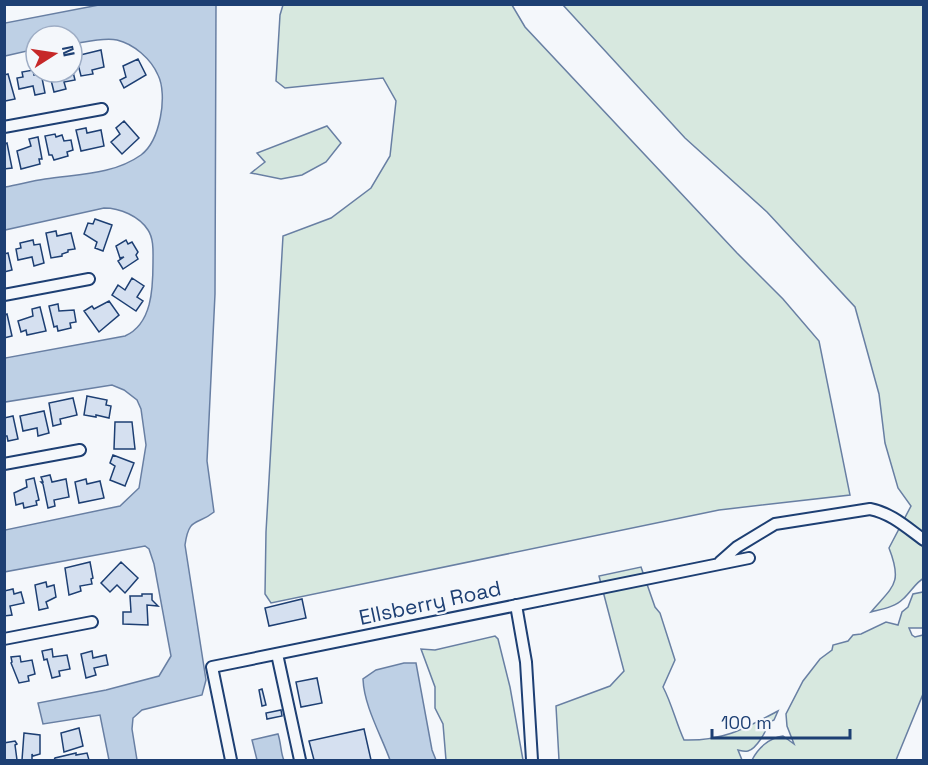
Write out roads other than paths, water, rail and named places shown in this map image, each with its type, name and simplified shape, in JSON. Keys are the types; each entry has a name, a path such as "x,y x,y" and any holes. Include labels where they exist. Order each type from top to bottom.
{"street":[{"path":"4,127 102,109"},
{"path":"4,295 89,279"},
{"path":"4,464 80,450"},
{"path":"717,564 737,547 776,524 870,509 883,512 924,540"},
{"name":"Ellsberry Road","path":"231,760 212,668 749,558"},
{"path":"516,605 526,662 532,760"},
{"path":"4,639 92,622"},
{"path":"277,654 300,760"}],"water":[{"path":"104,4 216,5 215,294 207,461 214,512 191,526 185,545 206,680 202,695 142,710 133,718 132,729 137,760 109,760 100,715 43,724 38,703 106,690 159,676 171,656 154,564 149,549 145,546 4,572 5,530 120,506 139,488 146,445 141,409 137,400 124,390 112,385 5,402 5,358 125,336 134,330 141,323 149,305 153,272 151,237 144,225 129,214 116,209 104,208 5,230 5,187 107,170 130,162 141,155 148,148 157,129 162,105 161,84 151,63 130,45 106,39 84,42 84,24 24,24 24,52 5,56 5,23"},
{"path":"404,663 416,663 432,750 436,760 390,760 370,710 363,679 376,670"},
{"path":"278,734 284,760 257,760 252,740"}]}
